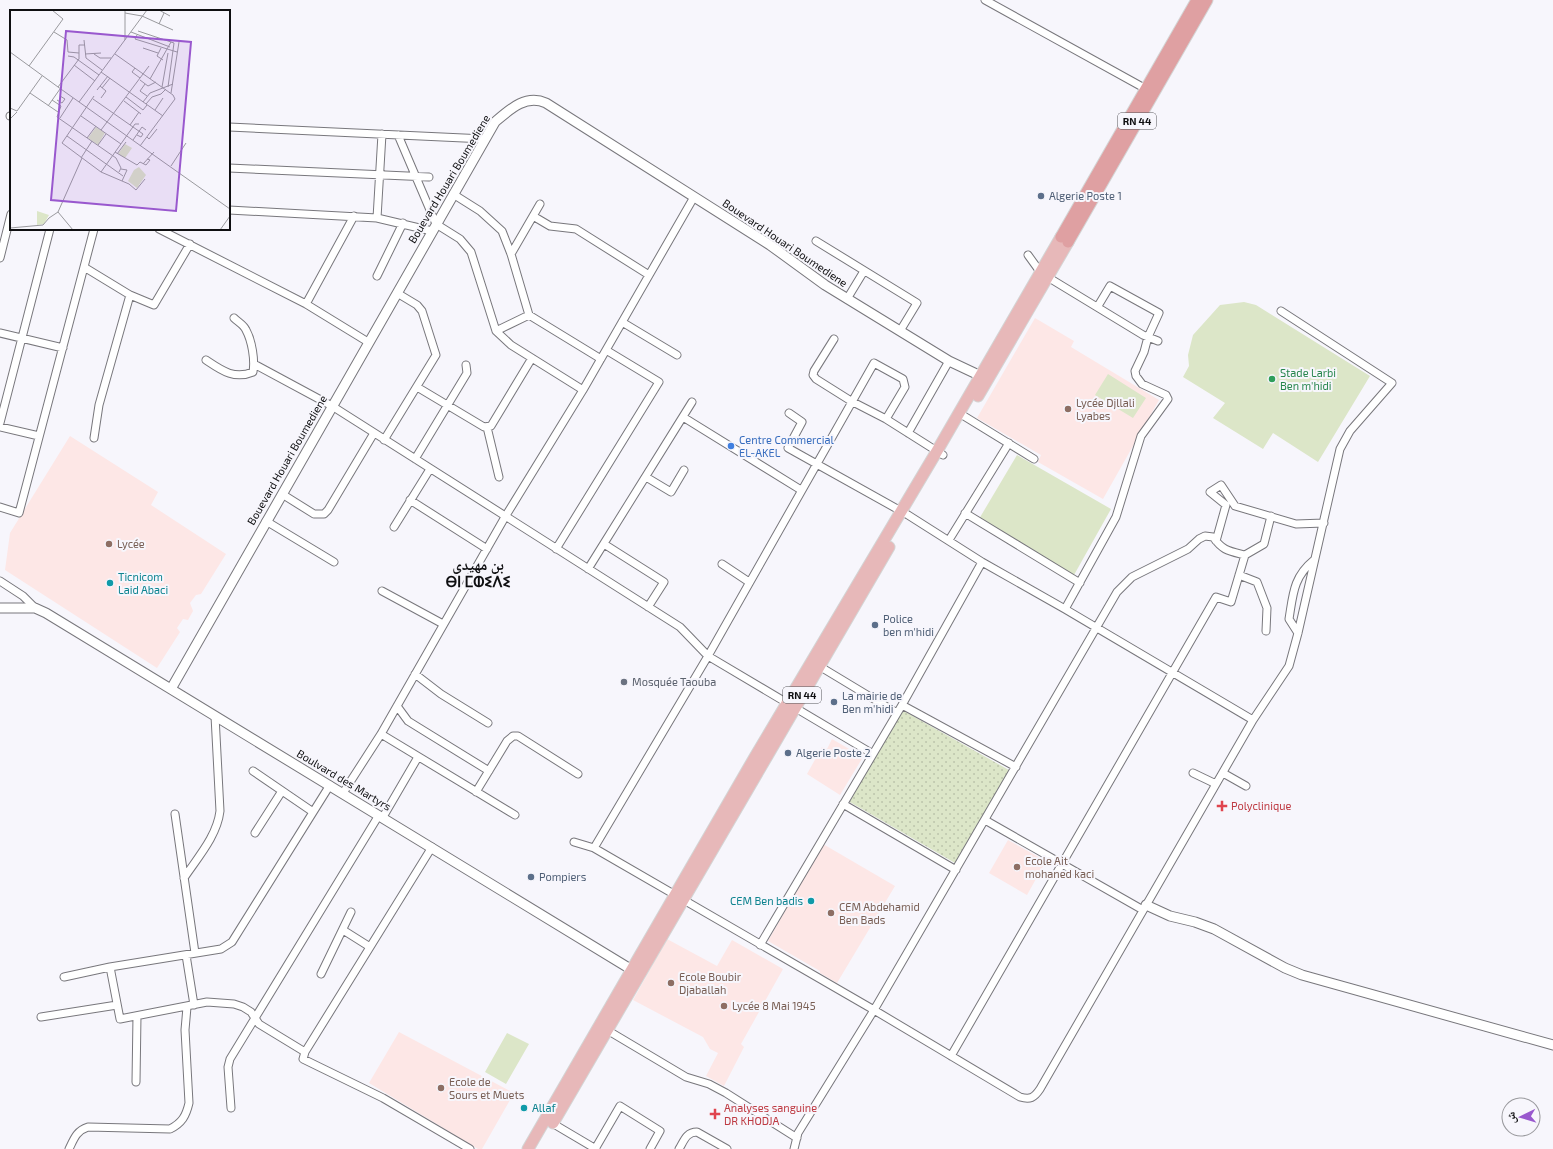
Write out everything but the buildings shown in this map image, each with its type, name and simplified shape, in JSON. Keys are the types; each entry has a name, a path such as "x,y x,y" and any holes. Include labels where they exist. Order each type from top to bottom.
{"highway":[{"name":"RN 44","path":"1064,240 1146,89 1197,0"},
{"name":"RN 44","path":"1064,240 1207,0"}],"main road":[{"name":"RN 44","path":"528,1149 636,972 790,706 1064,240"},
{"name":"RN 44","path":"790,706 819,666 904,513"},
{"name":"RN 44","path":"537,1149 607,1030 636,972"}],"street":[{"path":"985,0 1146,89"},
{"name":"Bouevard Houari Boumediene","path":"171,689 495,122 510,108 529,100 537,99 546,103 770,245 847,299 949,361 984,377"},
{"path":"230,126 485,139"},
{"path":"377,218 382,134"},
{"path":"398,135 434,228"},
{"path":"230,168 429,177"},
{"path":"453,194 480,211 502,231 511,254 529,315 601,359"},
{"path":"343,793 381,734 505,517 583,390 694,197"},
{"path":"511,254 540,204"},
{"path":"230,210 377,218 434,228 460,239 468,248 496,331 511,346 583,390"},
{"path":"306,304 354,216"},
{"path":"533,216 550,226 576,229 649,275"},
{"path":"0,258 10,218"},
{"path":"377,276 403,223"},
{"path":"0,423 1,413 50,230"},
{"path":"0,507 19,513 94,230"},
{"path":"161,230 306,304 368,342"},
{"path":"816,241 917,303 900,331"},
{"path":"84,267 130,295 154,305 190,244"},
{"path":"1028,255 1044,275 1158,341"},
{"path":"847,299 864,271"},
{"path":"1065,608 1116,517 1141,436 1168,399 1166,395 1142,384 1136,376 1135,371 1144,352 1148,336 1159,313 1110,286 1098,306"},
{"path":"384,440 435,360 436,350 422,311 417,305 397,293"},
{"path":"94,438 99,405 130,295"},
{"path":"574,842 594,848 874,1010 1020,1097 1027,1099 1035,1096 1253,720 1289,666 1324,523 1340,449 1350,431 1392,382 1280,311"},
{"path":"496,331 529,315"},
{"path":"206,360 226,373 237,375 253,372 254,364 246,328 234,318"},
{"path":"622,322 677,355"},
{"path":"0,333 63,348"},
{"path":"834,340 813,375 851,401 886,419 940,453"},
{"path":"556,549 660,382 606,350"},
{"path":"487,428 491,426 532,358"},
{"path":"908,433 949,361"},
{"path":"594,848 708,656 851,401 874,363 903,379 905,382 905,387 886,419"},
{"path":"254,364 332,406 680,627 708,656 873,754"},
{"path":"415,459 467,373 466,365"},
{"path":"417,387 487,428"},
{"path":"588,569 692,402"},
{"path":"789,413 802,422 788,448 904,513 982,562 1065,608 1253,720"},
{"path":"962,415 1034,459"},
{"path":"683,417 801,490"},
{"path":"0,427 39,436"},
{"path":"487,428 499,477"},
{"path":"282,494 314,514 324,514 328,510 374,433"},
{"path":"949,540 1008,443"},
{"path":"394,527 430,469"},
{"path":"646,477 671,492 684,470"},
{"path":"1216,542 1226,505 1210,492 1221,485 1235,506 1296,524 1324,523"},
{"path":"410,500 487,549"},
{"path":"965,513 1080,583"},
{"path":"794,1149 797,1138 874,1010 1117,592 1132,577 1188,549 1198,539 1205,536 1213,537 1221,548 1226,551 1245,555 1264,544 1271,516"},
{"path":"266,521 334,562"},
{"path":"604,544 664,582 648,607"},
{"path":"951,1056 1174,673 1216,597 1231,602 1245,555"},
{"path":"1298,633 1289,619 1294,589 1304,568 1314,560"},
{"path":"760,945 897,713 982,562"},
{"path":"722,564 749,582"},
{"path":"1239,575 1257,582 1267,608 1266,631"},
{"path":"0,582 23,596 35,608"},
{"path":"382,591 443,624"},
{"path":"0,608 35,608"},
{"name":"Boulvard des Martyrs","path":"35,608 46,613 330,785 636,972"},
{"path":"819,666 897,713"},
{"path":"415,674 441,694 488,722"},
{"path":"902,704 1016,767"},
{"path":"397,706 408,721 489,771"},
{"path":"184,878 215,831 219,820 220,811 215,716"},
{"path":"381,734 418,758 515,815"},
{"path":"476,792 507,741 513,736 518,736 578,774"},
{"path":"231,1108 228,1067 237,1046 418,758"},
{"path":"253,771 313,812"},
{"path":"1194,773 1216,784"},
{"path":"1223,773 1246,786"},
{"path":"64,977 110,966 222,949 232,942 330,785"},
{"path":"255,833 282,791"},
{"path":"843,804 956,870"},
{"path":"176,814 195,953"},
{"path":"985,820 1062,864 1145,908 1214,929 1285,968 1302,975 1553,1045"},
{"path":"432,847 305,1052 303,1059 383,1098 470,1149"},
{"path":"321,974 351,912"},
{"path":"343,930 370,947"},
{"path":"69,1149 76,1134 81,1129 88,1127 170,1129 178,1125 187,1115 189,1103 185,1030 191,1006 186,955"},
{"path":"110,966 120,1019 218,1002 234,1004 243,1007 256,1018 259,1024 305,1052"},
{"path":"42,1017 117,1005"},
{"path":"136,1082 137,1016"},
{"path":"607,1030 686,1076 709,1084 726,1093 797,1138"},
{"path":"552,1124 595,1149 620,1106 660,1132 650,1149"},
{"path":"679,1149 687,1135 692,1132 697,1132 727,1149"}],"shaded area":[{"name":"Lycée Djllali Lyabes","path":"1035,318 1074,341 1071,347 1159,400 1103,499 1038,462 1041,455 977,418"},
{"name":"Lycée","path":"70,436 158,492 151,505 226,554 201,594 196,595 190,603 193,611 188,620 183,619 177,628 180,632 157,668 5,570 10,533"},
{"path":"832,739 863,757 840,795 807,774 822,747 827,749"},
{"name":"Ecole Ait mohaned kaci","path":"1008,840 1046,861 1027,895 989,873"},
{"name":"CEM Abdehamid Ben Bads","path":"823,844 895,886 837,983 820,973 820,971 768,941"},
{"name":"Lycée 8 Mai 1945","path":"667,939 717,966 732,940 783,969 741,1044 744,1047 724,1086 706,1076 718,1053 710,1049 703,1037 633,1000"},
{"name":"Ecole de Sours et Muets","path":"399,1032 514,1093 482,1149 478,1149 369,1083"}],"green space":[{"path":"1244,302 1256,305 1370,376 1318,462 1273,433 1263,449 1213,418 1225,403 1183,377 1189,366 1188,355 1193,335 1220,305"},
{"path":"1108,374 1146,398 1133,418 1095,395"},
{"path":"1017,455 1111,509 1074,575 979,519"},
{"path":"902,710 1009,770 955,863 848,801"},
{"path":"507,1033 529,1044 506,1084 485,1072"}],"place":[{"name":"Algerie Poste 1","path":"1041,196"},
{"name":"Stade Larbi Ben m'hidi","path":"1272,379"},
{"name":"Lycée Djllali Lyabes","path":"1068,409"},
{"name":"Centre Commercial EL-AKEL","path":"731,446"},
{"name":"Lycée","path":"109,544"},
{"name":"Ticnicom Laid Abaci","path":"110,583"},
{"name":"Police ben m'hidi","path":"875,625"},
{"name":"Mosquée Taouba","path":"624,682"},
{"name":"La mairie de Ben m'hidi","path":"834,702"},
{"name":"Algerie Poste 2","path":"788,753"},
{"name":"Polyclinique","path":"1222,806"},
{"name":"Ecole Ait mohaned kaci","path":"1017,867"},
{"name":"Pompiers","path":"531,877"},
{"name":"CEM Ben badis","path":"811,901"},
{"name":"CEM Abdehamid Ben Bads","path":"831,913"},
{"name":"Ecole Boubir Djaballah","path":"671,983"},
{"name":"Lycée 8 Mai 1945","path":"724,1006"},
{"name":"Ecole de Sours et Muets","path":"441,1088"},
{"name":"Allaf","path":"524,1108"},
{"name":"Analyses sanguine DR KHODJA","path":"715,1114"}],"district":[{"name":"بن مهيدي ⴱⵏ ⵎⵀⵉⴷⵉ","path":"478,574"}]}
